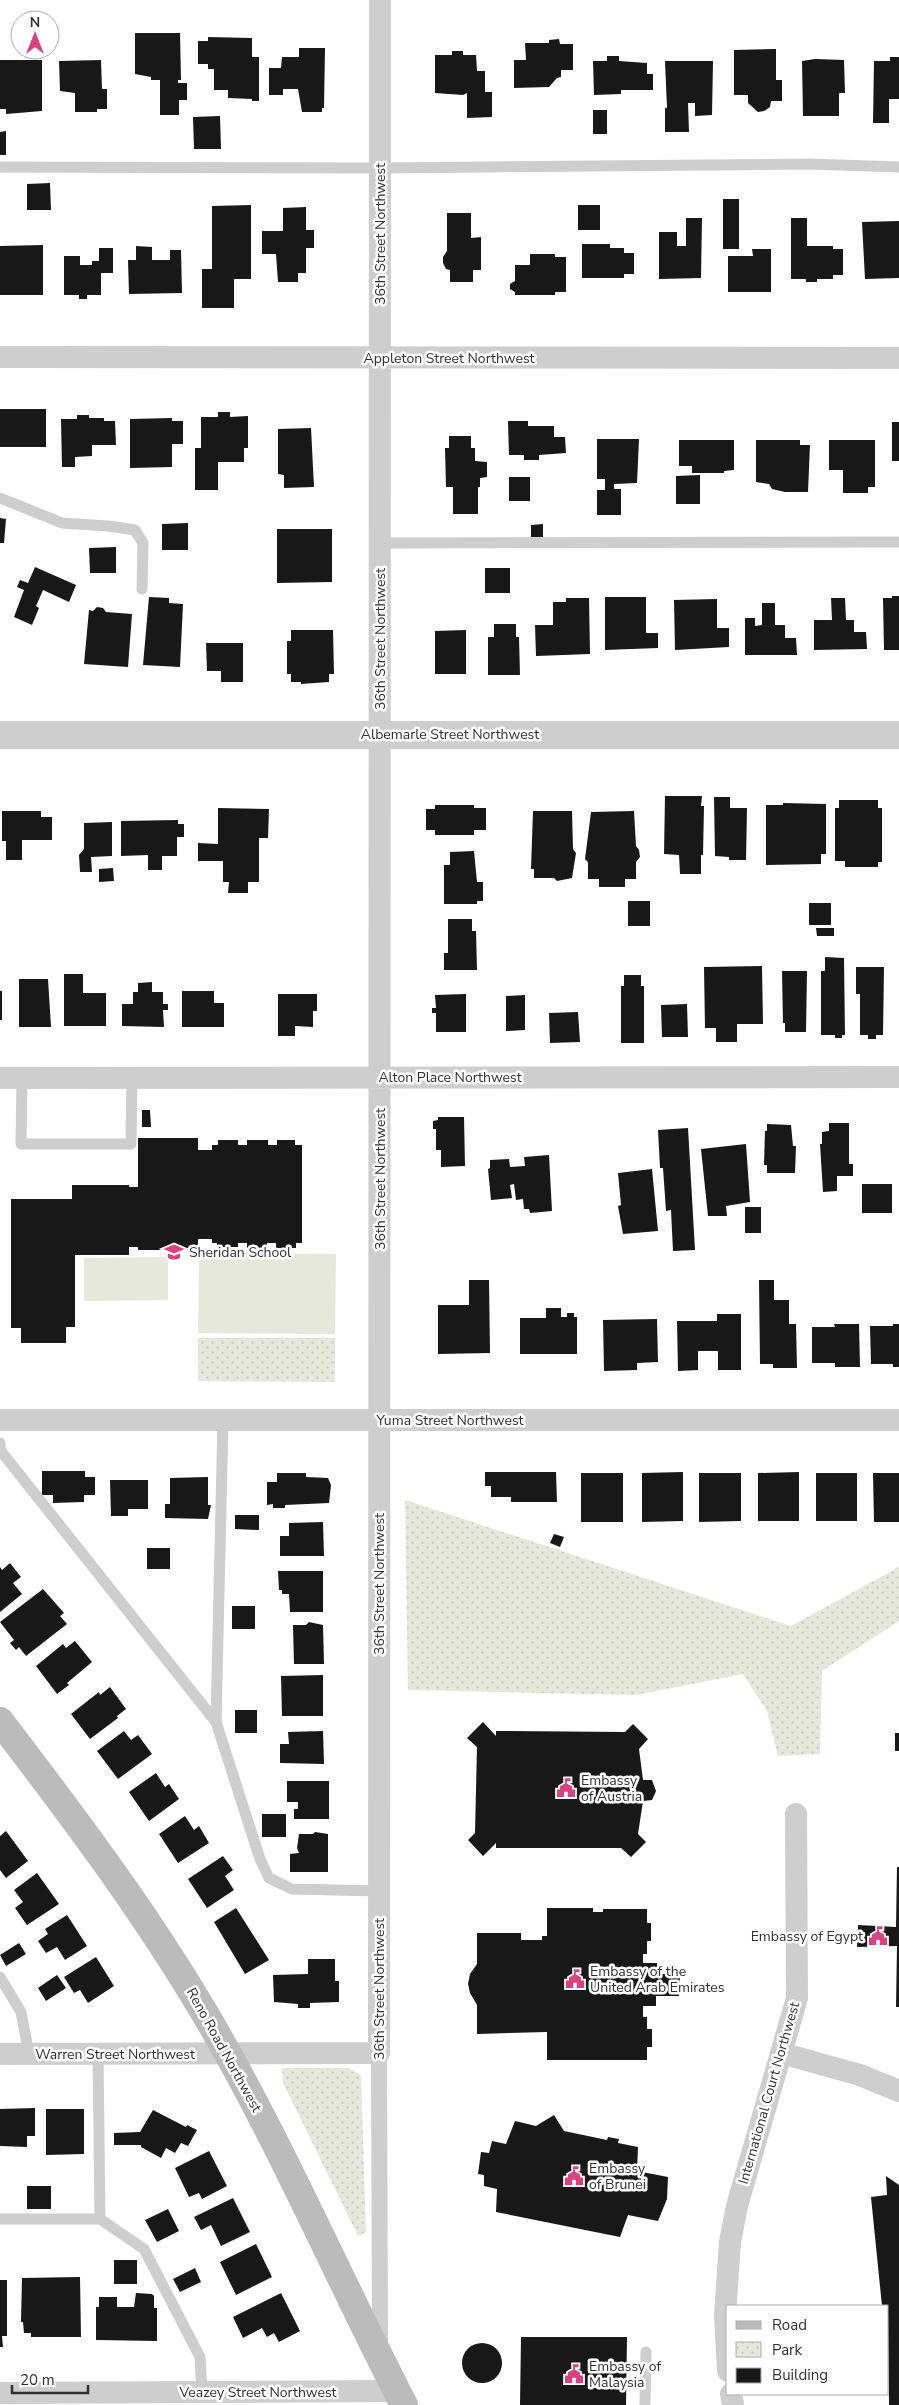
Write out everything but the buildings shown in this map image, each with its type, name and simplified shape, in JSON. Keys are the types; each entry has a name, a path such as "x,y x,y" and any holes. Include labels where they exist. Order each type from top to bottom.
{"main road":[{"name":"Reno Road Northwest","path":"0,1722 97,1850 147,1921 185,1981 228,2054 302,2195 400,2398"}],"street":[{"name":"36th Street Northwest","path":"380,0 380,2357"},
{"name":"Appleton Street Northwest","path":"0,357 899,358"},
{"name":"Albemarle Street Northwest","path":"0,735 899,735"},
{"name":"Alton Place Northwest","path":"11,1078 899,1077"},
{"name":"Yuma Street Northwest","path":"0,1420 899,1420"},
{"name":"International Court Northwest","path":"726,2343 724,2315 730,2242 737,2206 796,1998 796,1814"},
{"name":"Warren Street Northwest","path":"0,2054 379,2053"},
{"path":"781,2053 860,2074 899,2091"},
{"name":"Veazey Street Northwest","path":"0,2393 202,2392 400,2398"}],"lane":[{"path":"0,167 380,168 809,164 899,167"},
{"path":"0,498 62,523 134,530 143,543 142,589"},
{"path":"380,543 899,542"},
{"path":"11,1078 21,1144 131,1144 132,1078"},
{"path":"223,1420 216,1722 260,1859 269,1878 292,1889 379,1891"},
{"path":"0,1443 0,1450 216,1722"},
{"path":"0,1977 21,2012 29,2054"},
{"path":"98,2054 100,2219"},
{"path":"0,2219 100,2219 144,2249 200,2357 202,2392"},
{"path":"645,2405 646,2352"}],"green space":[{"path":"199,1253 336,1254 335,1334 198,1333"},
{"path":"168,1257 168,1300 84,1301 84,1258"},
{"path":"198,1338 335,1338 335,1382 198,1381"},
{"path":"405,1500 791,1626 899,1567 899,1621 822,1671 820,1754 778,1756 767,1711 743,1674 636,1695 408,1690"},
{"path":"282,2068 348,2068 361,2075 366,2232 358,2236 283,2083"}],"place":[{"name":"Sheridan School","path":"174,1252"},
{"name":"Embassy of Austria","path":"566,1788"},
{"name":"Embassy of Egypt","path":"878,1936"},
{"name":"Embassy of the United Arab Emirates","path":"575,1979"},
{"name":"Embassy of Brunei","path":"574,2176"},
{"name":"Embassy of Malaysia","path":"574,2374"}]}
